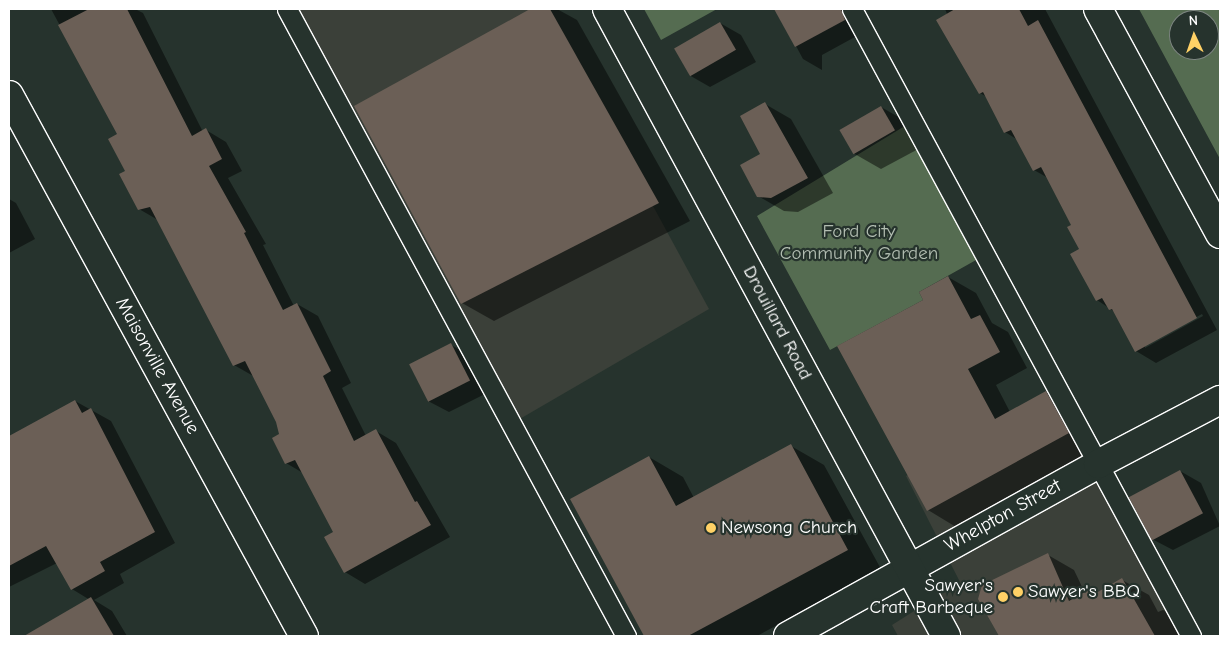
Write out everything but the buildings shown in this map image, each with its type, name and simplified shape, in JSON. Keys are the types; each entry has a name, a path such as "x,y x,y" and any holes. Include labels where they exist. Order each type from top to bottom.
{"street":[{"name":"Drouillard Road","path":"607,9 946,636"},
{"path":"1098,9 1220,234"},
{"name":"Maisonville Avenue","path":"9,95 304,636"},
{"name":"Whelpton Street","path":"788,636 1098,464 1220,400"}],"lane":[{"path":"287,9 626,636"},
{"path":"852,9 1192,636"}],"shaded area":[{"path":"296,9 546,9 709,309 518,420"},
{"path":"1058,391 1198,636 898,636 892,625 960,582 906,476"}],"green space":[{"path":"644,9 717,9 661,40"},
{"path":"1139,9 1220,9 1220,159"},
{"name":"Ford City Community Garden","path":"913,121 985,255 919,292 923,300 830,350 757,216"}],"place":[{"name":"Newsong Church","path":"711,528"},
{"name":"Sawyer's BBQ","path":"1018,592"},
{"name":"Sawyer's Craft Barbeque","path":"1003,597"}]}
